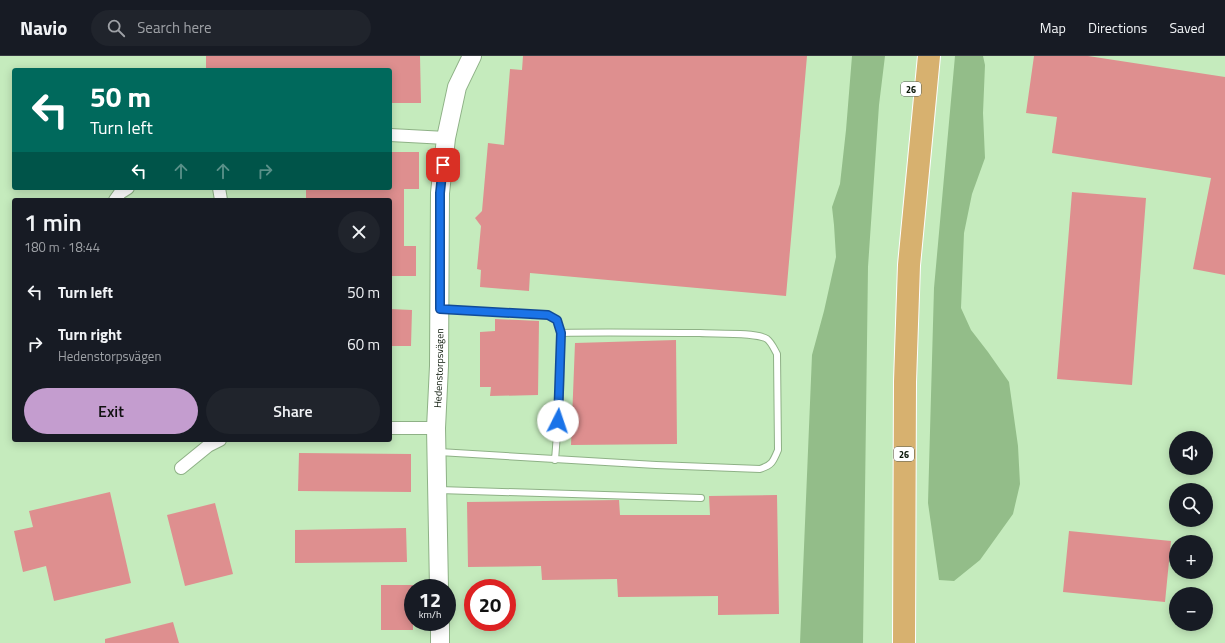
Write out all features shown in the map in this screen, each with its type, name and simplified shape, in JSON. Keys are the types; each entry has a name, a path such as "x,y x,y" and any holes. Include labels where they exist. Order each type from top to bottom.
{"highway":[{"name":"26","path":"891,643 891,381 896,265 915,56"},
{"name":"26","path":"904,643 905,382 909,265 929,56"}],"street":[{"name":"Hedenstorpsvägen","path":"439,579 436,428 440,309 440,193 446,138 457,87 472,56"},
{"path":"392,135 446,138"},
{"path":"116,198 125,190"},
{"path":"392,428 436,428"},
{"path":"181,468 208,446 216,442"},
{"path":"440,631 440,643"}],"lane":[{"path":"440,309 548,315 557,320 561,333 560,395 555,460"},
{"path":"437,452 555,460 760,469 769,466 774,460 778,450 777,354 767,339 756,336 733,334 616,332 561,333"},
{"path":"437,490 701,498"}],"green space":[{"path":"852,56 885,56 879,105 868,267 863,643 800,643 812,355 836,257 832,207 840,184"},
{"path":"955,56 983,56 985,65 983,113 985,158 972,194 964,233 961,308 971,330 1009,382 1018,446 1020,484 1013,514 980,560 954,581 939,580 928,503 934,288"}],"building":[{"path":"206,56 420,56 421,103 392,103 392,68 206,68"},
{"path":"523,56 807,56 786,296 530,273 529,291 480,287 481,270 477,269 481,226 475,218 482,211 488,143 504,145 510,69 522,70"},
{"path":"1034,56 1088,56 1225,77 1225,275 1193,269 1211,178 1052,153 1057,117 1026,113"},
{"path":"392,152 419,152 419,189 404,189 404,246 416,246 416,276 392,276 392,198 306,198 306,190 392,190"},
{"path":"1072,192 1146,198 1132,385 1057,379"},
{"path":"392,309 412,310 411,346 392,346"},
{"path":"495,319 539,321 538,395 490,396 491,387 480,387 480,332 495,331"},
{"path":"676,340 677,444 571,445 575,343"},
{"path":"299,453 411,454 411,492 298,491"},
{"path":"110,492 131,583 54,601 46,566 23,572 14,531 33,527 29,511"},
{"path":"777,495 779,614 718,615 718,596 618,597 617,579 542,580 541,566 468,567 467,502 619,500 620,515 710,515 709,496"},
{"path":"215,503 233,574 185,586 167,515"},
{"path":"406,528 407,562 295,563 295,530"},
{"path":"1069,531 1169,541 1169,561 1165,602 1063,592"},
{"path":"381,585 404,585 404,630 381,630"},
{"path":"173,622 179,643 105,643 105,639"}],"route":[{"path":"443,165 440,193 440,309 548,315 557,320 561,333 558,421"}]}
